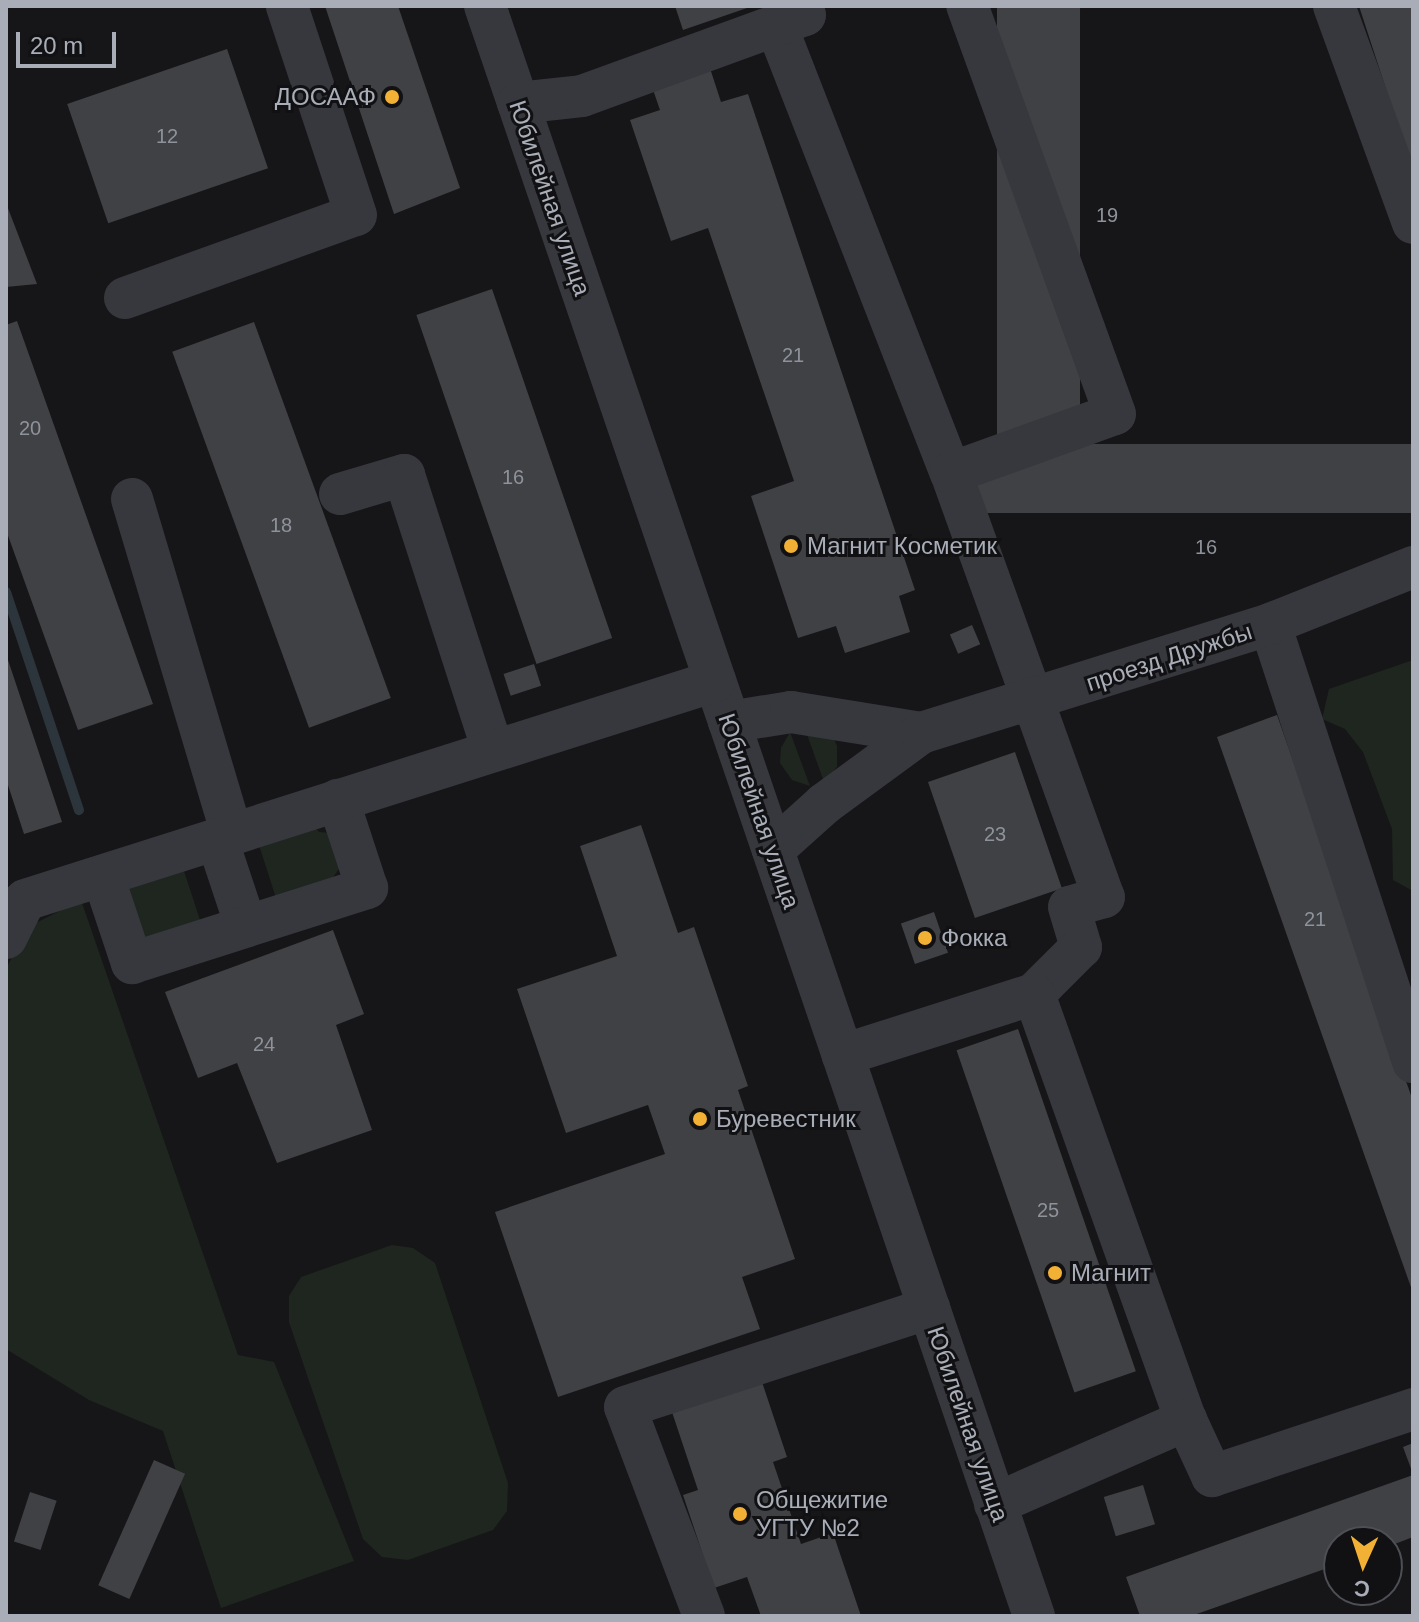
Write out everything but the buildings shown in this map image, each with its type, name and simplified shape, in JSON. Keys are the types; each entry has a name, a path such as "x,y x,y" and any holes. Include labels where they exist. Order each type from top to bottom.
{"street":[{"path":"125,298 356,215 287,6"},
{"name":"Юбилейная улица","path":"485,6 1034,1616"},
{"path":"951,473 1115,414 967,6"},
{"path":"1334,6 1413,223"},
{"path":"518,103 582,96 788,16 1104,897 1069,907 1081,947 1034,994 843,1055"},
{"path":"340,494 404,475 493,751"},
{"path":"132,499 246,926"},
{"name":"проезд Дружбы","path":"773,850 824,804 921,733 1033,702 1270,624 1413,567"},
{"path":"1270,624 1413,1062"},
{"path":"6,938 25,900 715,681"},
{"name":"проезд Дружбы","path":"729,722 791,712 921,733"},
{"path":"103,876 132,963 367,888 338,800"},
{"path":"1034,994 1186,1420 1212,1476 1413,1409"},
{"path":"703,1616 625,1407 929,1308"},
{"path":"995,1504 1186,1420"}],"shaded area":[{"path":"1413,660 1413,891 1393,880 1392,829 1363,752 1345,729 1322,719 1329,689"},
{"path":"804,726 834,739 837,746 837,767 824,782"},
{"path":"790,732 810,786 792,780 780,763 781,748"},
{"path":"312,824 319,832 330,833 341,866 329,883 277,901 258,842"},
{"path":"183,868 202,926 152,944 143,936 127,897 129,886"},
{"path":"81,900 238,1355 274,1362 354,1561 221,1608 163,1431 89,1400 6,1349 6,969 28,927"},
{"path":"392,1245 413,1248 435,1263 508,1483 507,1511 493,1530 408,1560 382,1557 363,1539 289,1322 289,1296 301,1277"}],"waterway":[{"path":"6,592 79,810"}],"place":[{"name":"ДОСААФ","path":"392,97"},
{"name":"Магнит Косметик","path":"791,546"},
{"name":"Фокка","path":"925,938"},
{"name":"Буревестник","path":"700,1119"},
{"name":"Магнит","path":"1055,1273"},
{"name":"Общежитие УГТУ №2","path":"740,1514"}]}
